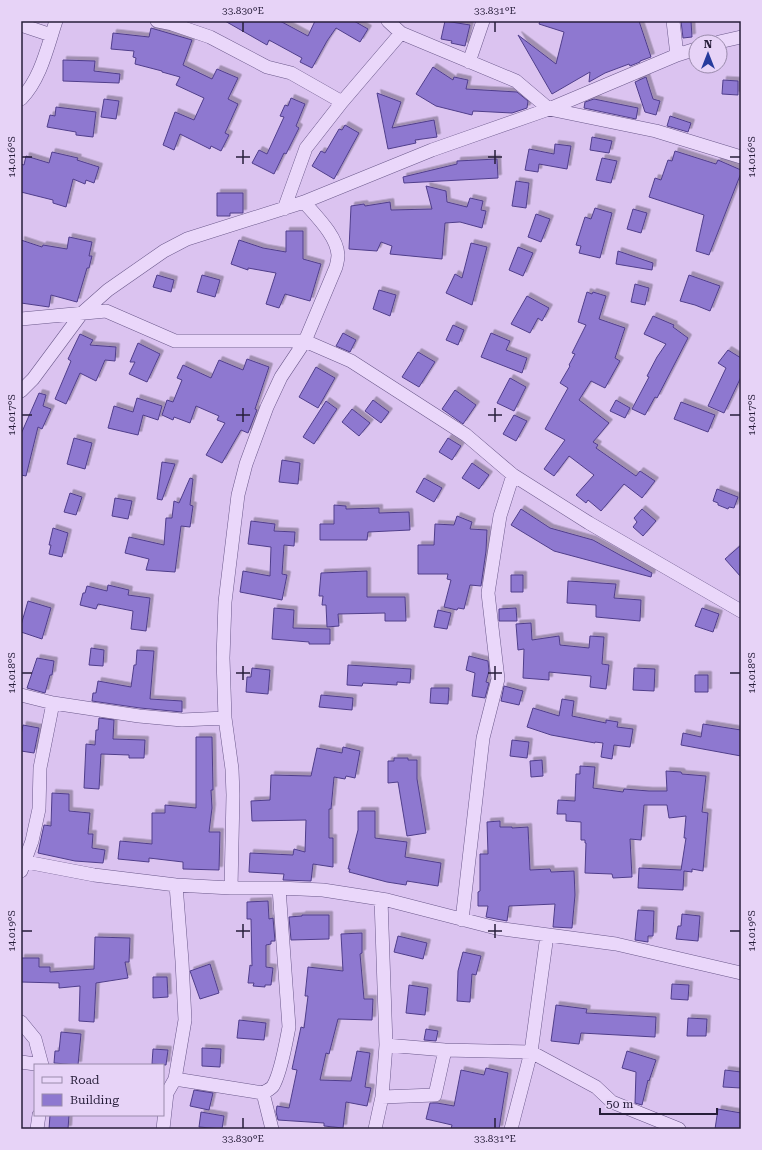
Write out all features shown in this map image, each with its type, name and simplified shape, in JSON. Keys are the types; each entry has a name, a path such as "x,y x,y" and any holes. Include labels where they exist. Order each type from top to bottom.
{"street":[{"path":"21,99 27,93 36,78 56,21"},
{"path":"157,21 172,24 210,37 267,68 291,73 342,102"},
{"path":"388,21 401,33 516,81 549,109 656,131 741,157"},
{"path":"469,62 483,21"},
{"path":"673,21 677,55"},
{"path":"21,25 51,35"},
{"path":"284,209 306,148 342,102 401,33"},
{"path":"728,40 741,36"},
{"path":"21,391 34,379 82,314 108,290 164,251 187,239 304,202 432,150 549,109 688,52"},
{"path":"231,888 233,795 232,769 225,718 223,658 224,602 238,495 246,464 267,407 281,377 305,341 336,267 338,255 336,243 304,202"},
{"path":"21,319 106,311 175,341 305,341 351,361 466,435 513,475 589,523 741,611"},
{"path":"462,920 483,738 498,679 488,593 500,516 513,475"},
{"path":"21,696 53,703 139,716 182,720 225,718"},
{"path":"53,703 40,768 39,809 32,841 22,865 176,885 323,890 381,899 496,928 616,944 741,973"},
{"path":"164,1111 165,1093 175,1079 185,1020 176,885"},
{"path":"175,1079 263,1093 273,1086 280,1068 289,1027 279,888"},
{"path":"375,1129 382,1097 386,1045 381,899"},
{"path":"511,1129 531,1052 547,935"},
{"path":"21,1022 36,1039 42,1064"},
{"path":"386,1045 445,1050 531,1052 596,1088 612,1102 679,1129"},
{"path":"382,1097 435,1095 445,1050"},
{"path":"21,1062 35,1064"},
{"path":"263,1093 272,1129"},
{"path":"37,1129 39,1116"},
{"path":"163,1129 164,1116"}],"building":[{"path":"225,21 280,21 308,36 315,21 354,21 368,29 360,42 336,28 312,68 300,62 302,58 269,40 267,45"},
{"path":"445,21 470,25 465,46 441,39"},
{"path":"540,21 639,21 651,57 630,66 629,64 605,73 589,82 590,72 552,94 518,35 556,64 564,32 539,24"},
{"path":"681,21 691,21 692,34 688,34 688,37 683,38"},
{"path":"151,28 192,40 183,65 212,79 217,69 238,78 228,99 238,104 225,133 229,135 221,151 211,146 210,149 180,134 174,150 163,145 175,112 194,120 204,98 176,85 180,77 135,64 136,58 133,57 134,51 111,49 113,33 149,37"},
{"path":"63,60 95,61 94,71 120,74 119,83 63,81"},
{"path":"433,67 453,80 454,77 468,80 466,89 517,92 528,101 527,108 512,113 473,111 472,115 436,106 416,94"},
{"path":"646,77 653,99 660,101 656,115 645,112 635,82"},
{"path":"723,80 738,81 738,95 722,94"},
{"path":"377,93 401,102 392,128 434,120 437,137 415,140 416,143 388,149"},
{"path":"291,98 305,104 296,126 299,128 286,154 284,153 274,174 252,163 259,150 267,154 284,117 280,116 285,105 288,106"},
{"path":"104,99 119,101 116,119 101,117"},
{"path":"594,99 638,108 636,119 584,108 585,102"},
{"path":"56,107 96,112 93,137 76,135 76,132 47,127 50,115 55,116"},
{"path":"670,116 691,123 688,132 667,126"},
{"path":"345,125 359,133 334,179 312,166 321,151 325,153 339,129 342,130"},
{"path":"592,137 612,141 609,153 590,150"},
{"path":"555,144 571,146 567,169 539,164 538,172 525,170 529,149 554,154"},
{"path":"675,151 716,164 718,160 741,170 709,255 696,251 704,215 649,197 655,178 661,180 668,160 672,161"},
{"path":"52,152 78,158 77,160 99,167 94,183 86,180 85,184 73,179 66,207 53,203 53,200 21,192 21,164 24,165 26,156 49,163"},
{"path":"602,158 617,161 611,183 596,180"},
{"path":"497,159 498,178 404,183 403,177 457,164 457,161"},
{"path":"516,181 529,183 526,208 512,206"},
{"path":"426,186 446,191 447,202 467,207 470,198 483,201 481,210 486,211 482,228 460,222 445,223 442,259 390,254 392,246 381,242 377,251 349,249 351,206 364,204 365,206 390,202 391,210 432,209"},
{"path":"217,193 243,193 243,213 230,213 230,216 217,216"},
{"path":"595,208 612,213 600,258 579,253 581,246 576,245 585,217 591,219"},
{"path":"633,209 647,213 641,233 627,229"},
{"path":"536,214 550,219 541,242 528,237"},
{"path":"286,231 303,231 303,259 321,264 310,301 285,294 279,308 266,304 276,273 248,268 248,270 231,264 239,240 263,248 286,252"},
{"path":"69,237 92,242 89,256 92,256 89,268 87,268 77,302 51,295 49,307 21,303 21,240 42,247 43,245 67,249"},
{"path":"471,243 487,247 472,305 446,293 455,274 462,278"},
{"path":"518,247 533,253 523,276 509,270"},
{"path":"618,251 653,263 652,270 616,264"},
{"path":"157,275 174,280 171,292 153,287"},
{"path":"202,275 220,280 215,297 197,292"},
{"path":"689,275 720,286 710,311 680,301"},
{"path":"635,284 649,288 645,305 631,302"},
{"path":"379,290 396,295 390,316 373,309"},
{"path":"587,292 592,294 593,292 606,296 599,319 625,328 615,358 620,361 605,388 591,381 579,400 609,423 593,442 598,445 596,448 636,476 640,471 655,481 642,498 624,484 601,511 588,500 586,503 576,495 594,475 569,456 554,476 544,469 565,440 545,429 568,388 560,383 570,366 569,365 575,354 572,353 586,325 578,322"},
{"path":"527,296 549,308 542,321 538,318 530,333 511,324"},
{"path":"653,316 674,325 673,327 688,338 657,398 655,397 645,415 632,409 649,377 647,376 666,344 644,334"},
{"path":"453,325 464,330 458,345 446,340"},
{"path":"343,333 356,340 350,352 336,346"},
{"path":"491,333 510,341 506,350 527,358 522,373 481,357"},
{"path":"80,334 93,340 90,345 116,347 115,361 105,360 96,381 80,373 66,404 55,399 71,361 68,359"},
{"path":"138,343 160,354 147,382 129,374 135,362 130,362"},
{"path":"728,350 741,358 741,377 724,413 708,406 726,368 718,363"},
{"path":"418,352 435,362 419,387 402,377"},
{"path":"247,359 269,367 255,409 257,410 248,433 241,430 222,463 206,455 225,423 217,420 219,416 196,406 190,423 174,417 173,420 162,415 167,400 173,402 182,380 177,378 183,365 211,378 219,360 243,370"},
{"path":"316,367 335,378 318,408 299,397"},
{"path":"510,378 526,387 514,411 497,403"},
{"path":"455,390 476,405 463,424 442,409"},
{"path":"39,393 46,395 43,406 51,409 42,429 38,427 26,476 21,475 21,434"},
{"path":"137,398 162,406 158,420 143,415 138,435 108,428 114,406 133,412"},
{"path":"373,400 389,412 381,423 365,411"},
{"path":"616,400 630,408 625,418 610,411"},
{"path":"326,401 337,409 314,444 303,437"},
{"path":"681,402 715,415 708,432 674,419"},
{"path":"352,409 370,423 359,436 342,422"},
{"path":"514,415 527,421 516,441 503,434"},
{"path":"74,438 92,443 85,469 67,464"},
{"path":"448,438 461,446 452,460 439,452"},
{"path":"282,460 300,463 298,484 279,482"},
{"path":"162,462 175,464 162,500 157,499"},
{"path":"472,463 489,475 479,489 462,478"},
{"path":"190,478 193,479 190,505 193,506 190,527 181,526 175,572 146,570 149,559 125,553 129,537 164,545 166,518 172,518 174,501 179,503"},
{"path":"424,478 442,488 434,502 416,492"},
{"path":"717,489 738,497 734,508 729,507 728,509 713,501"},
{"path":"70,493 82,497 76,515 64,512"},
{"path":"115,498 132,501 128,519 112,516"},
{"path":"334,505 346,506 346,509 379,508 379,513 409,512 410,530 368,532 367,540 320,540 320,524 334,524"},
{"path":"521,509 550,528 593,540 652,573 651,577 554,551 511,525"},
{"path":"642,509 656,521 643,536 633,527 637,522 634,518"},
{"path":"457,516 472,522 470,529 487,530 486,551 481,586 470,585 464,609 458,608 457,610 444,607 451,580 447,579 448,574 418,574 418,545 434,545 435,524 454,525"},
{"path":"251,521 275,524 274,531 295,532 294,546 284,545 282,574 287,575 282,600 240,592 243,571 270,576 271,547 248,544"},
{"path":"53,528 68,533 62,557 49,554 51,545 49,545"},
{"path":"741,545 741,577 725,559"},
{"path":"367,571 367,597 405,597 406,621 385,621 385,613 338,614 339,626 327,627 326,605 322,605 323,596 319,596 321,573"},
{"path":"511,575 523,575 523,592 511,592"},
{"path":"568,581 616,584 614,598 641,600 640,621 596,617 596,605 567,603"},
{"path":"108,585 129,590 128,595 150,598 146,631 131,629 133,611 98,604 96,609 80,605 83,593 85,593 87,586 107,591"},
{"path":"28,601 51,608 42,639 21,632 21,625"},
{"path":"274,608 294,610 293,628 330,629 330,644 309,644 309,642 272,639"},
{"path":"516,608 517,621 499,621 499,609"},
{"path":"702,608 719,614 713,632 695,626"},
{"path":"438,610 451,613 447,629 434,627"},
{"path":"531,623 532,640 559,636 560,645 589,648 590,636 604,637 602,664 609,665 606,689 590,687 591,676 549,672 549,680 523,678 524,649 518,650 516,624"},
{"path":"91,648 104,650 103,666 89,665"},
{"path":"137,650 154,651 150,699 182,701 182,712 92,701 93,693 96,693 98,681 131,687 134,665 136,665"},
{"path":"469,656 488,661 489,671 486,682 489,683 485,698 472,696 475,673 466,670"},
{"path":"37,658 54,661 52,675 50,675 45,693 27,688"},
{"path":"348,665 411,669 410,683 397,682 397,685 363,683 362,686 347,685"},
{"path":"252,668 270,670 268,694 246,692 247,677 251,677"},
{"path":"634,668 655,669 654,691 633,690"},
{"path":"695,675 708,675 708,692 695,692"},
{"path":"504,686 523,691 519,705 501,701"},
{"path":"431,688 449,688 448,704 430,703"},
{"path":"321,695 353,698 352,710 319,707"},
{"path":"562,699 574,701 572,716 606,723 606,720 618,722 617,727 633,729 630,747 614,745 612,759 601,757 603,743 595,743 551,735 527,727 533,708 559,716"},
{"path":"99,718 114,720 113,739 145,740 144,758 129,758 129,755 101,754 99,789 84,788 86,744 95,745 96,730 98,730"},
{"path":"703,724 741,730 741,756 681,745 683,733 701,737"},
{"path":"23,725 39,728 34,753 21,751 21,735"},
{"path":"196,737 212,737 213,790 211,790 212,808 209,832 220,832 219,870 183,869 183,862 149,858 149,862 118,859 120,841 152,844 152,813 165,813 165,805 196,808"},
{"path":"512,740 529,742 527,758 510,756"},
{"path":"343,747 360,751 355,778 346,776 345,779 334,777 331,809 329,809 329,838 333,838 333,867 313,864 311,881 283,880 284,874 249,872 250,853 293,855 294,849 305,852 306,820 252,821 251,801 270,800 271,775 311,776 317,748 342,753"},
{"path":"394,758 408,758 408,760 417,760 417,779 426,833 407,836 398,782 388,783 388,761 394,761"},
{"path":"542,760 543,776 531,777 530,761"},
{"path":"580,766 595,767 593,788 623,792 624,789 667,791 666,771 706,776 702,812 708,813 703,871 692,869 692,872 684,871 683,890 638,888 639,868 681,870 686,838 684,838 686,816 669,818 667,805 644,805 641,840 630,839 632,877 613,878 612,874 585,873 586,843 585,840 581,840 581,822 566,821 566,814 557,814 558,800 575,801 576,774 580,774"},
{"path":"52,793 69,794 69,811 90,813 88,834 93,834 92,848 105,850 103,863 75,861 38,853 44,825 51,826"},
{"path":"358,811 375,811 375,838 407,842 405,857 441,863 438,886 407,881 406,885 387,882 349,872 350,869 348,869 358,830"},
{"path":"500,821 500,827 528,827 530,870 550,869 551,872 574,871 575,895 572,928 553,927 555,904 509,906 507,921 486,917 488,906 478,906 478,892 480,891 480,854 488,854 487,822"},
{"path":"268,901 269,919 273,918 275,941 271,941 271,944 266,945 266,967 273,968 271,985 265,985 265,987 253,986 254,983 248,983 250,965 252,966 251,919 247,919 247,902"},
{"path":"638,910 654,911 653,936 648,936 648,942 635,940"},
{"path":"682,914 700,916 698,941 676,939 678,926 681,926"},
{"path":"302,915 329,915 329,939 291,940 289,917"},
{"path":"362,933 362,953 360,954 364,999 373,999 372,1020 338,1019 329,1054 326,1053 320,1080 351,1081 357,1051 370,1053 365,1087 371,1088 367,1106 346,1102 343,1128 324,1126 324,1123 278,1120 276,1112 277,1106 289,1108 297,1070 292,1069 301,1027 304,1028 308,996 305,996 308,967 343,971 341,934"},
{"path":"398,936 427,943 423,959 394,952"},
{"path":"95,937 130,938 129,962 125,962 128,978 96,983 94,1022 79,1021 80,986 59,988 59,983 21,982 21,958 39,958 39,967 50,967 50,972 94,969"},
{"path":"463,952 481,956 476,975 472,974 470,1002 457,1001 458,971"},
{"path":"210,964 219,993 200,999 190,971"},
{"path":"153,977 167,977 168,997 153,998"},
{"path":"672,984 689,985 688,1000 671,999"},
{"path":"409,985 428,988 425,1015 406,1013"},
{"path":"556,1005 587,1009 586,1013 656,1017 655,1037 581,1033 579,1044 551,1041"},
{"path":"688,1018 707,1019 706,1036 687,1036"},
{"path":"239,1020 266,1023 264,1040 237,1038"},
{"path":"426,1029 438,1031 436,1041 424,1040"},
{"path":"61,1032 81,1034 78,1064 54,1063 55,1051 59,1051"},
{"path":"202,1048 221,1049 220,1067 202,1066"},
{"path":"153,1049 168,1050 166,1065 152,1064"},
{"path":"627,1051 656,1060 649,1081 648,1080 642,1105 635,1103 636,1072 622,1068"},
{"path":"486,1068 508,1073 499,1129 451,1129 452,1125 426,1119 430,1103 454,1106 461,1070 484,1075"},
{"path":"725,1070 741,1072 741,1088 723,1087"},
{"path":"194,1090 213,1093 209,1110 190,1106"},
{"path":"718,1109 741,1113 741,1129 715,1129"},
{"path":"201,1112 224,1116 222,1129 199,1127"},
{"path":"50,1116 69,1116 68,1129 49,1129"}]}
